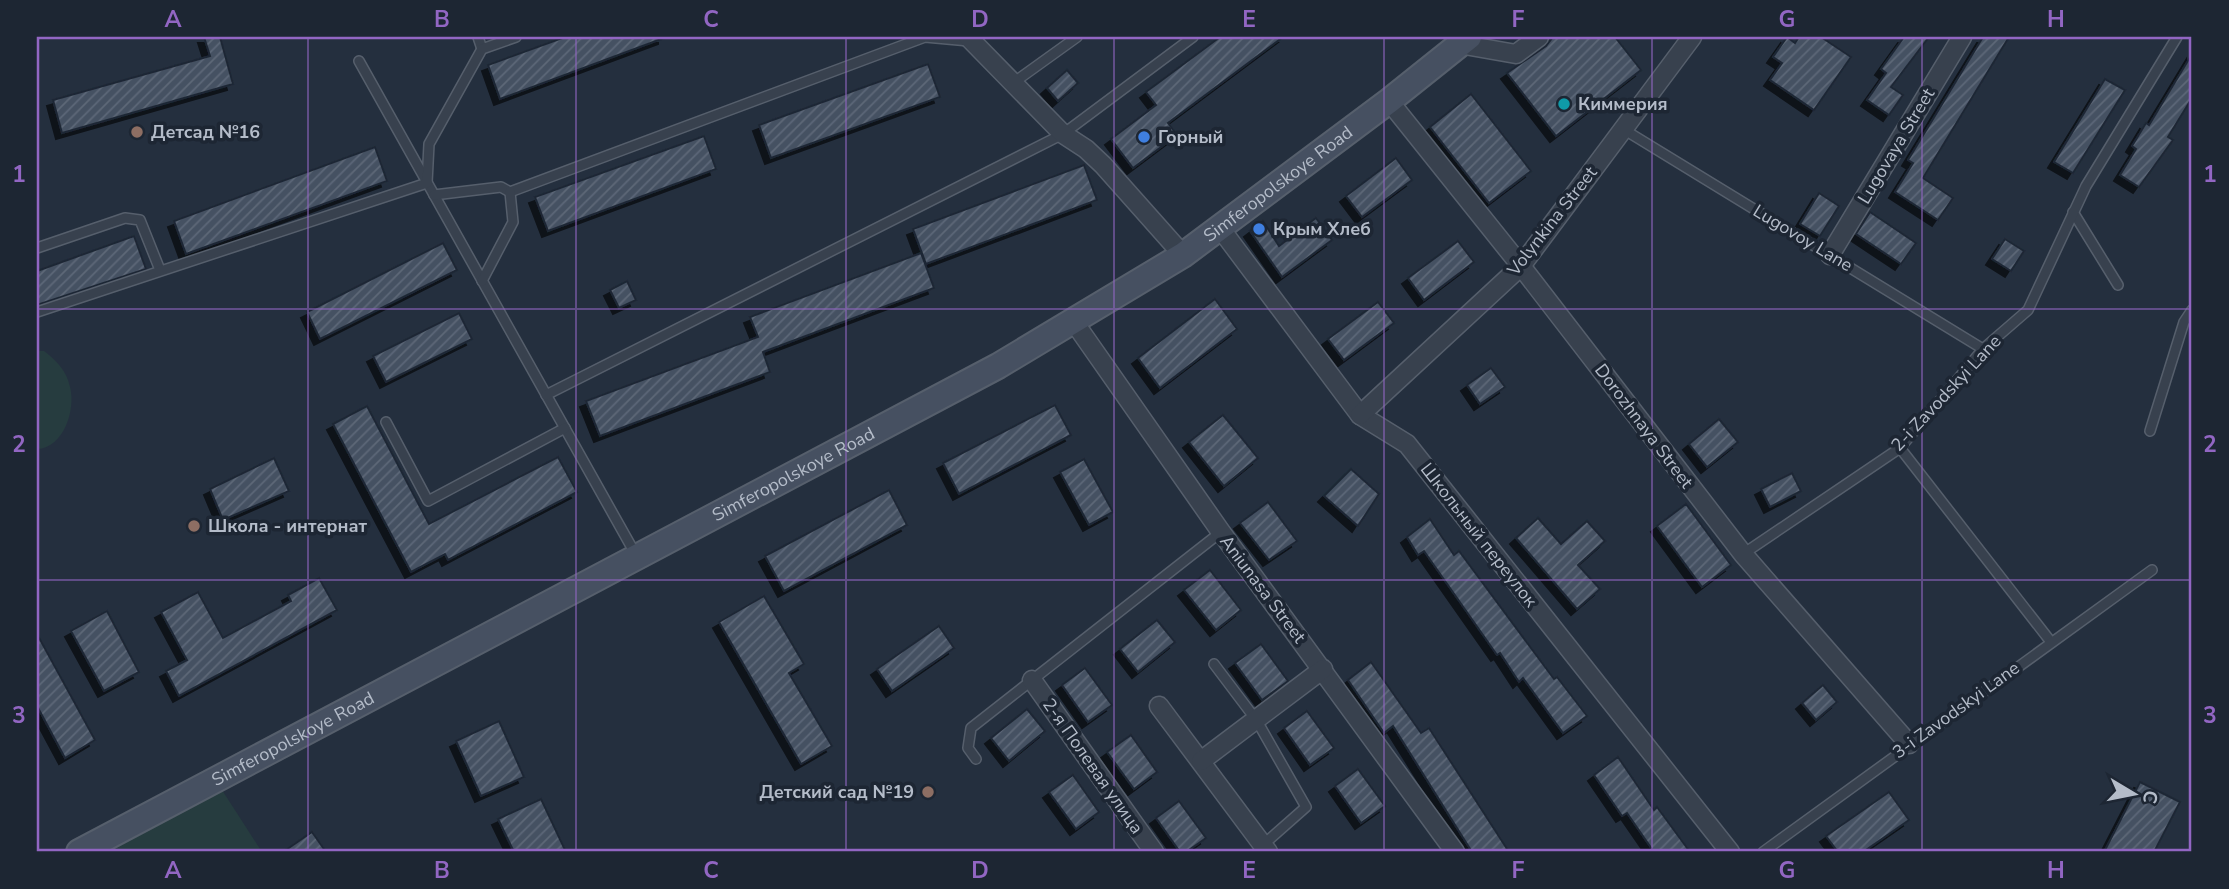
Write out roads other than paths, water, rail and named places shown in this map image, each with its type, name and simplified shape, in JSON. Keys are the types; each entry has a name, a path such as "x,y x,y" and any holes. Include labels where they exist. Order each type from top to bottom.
{"main road":[{"name":"Simferopolskoye Road","path":"79,852 1074,322 1183,255 1464,41"}],"street":[{"path":"1464,41 1516,54 1539,37"},
{"name":"Volynkina Street","path":"1360,415 1521,265 1692,37"},
{"name":"Lugovaya Street","path":"1830,255 1962,37"},
{"path":"971,39 1063,134 1086,149 1103,165 1183,255"},
{"name":"Dorozhnaya Street","path":"1389,100 1521,265 1743,554 1909,744"},
{"name":"Школьный переулок","path":"1220,228 1360,415 1407,444 1730,852"},
{"name":"Aniunasa Street","path":"1074,322 1220,532 1455,852"},
{"path":"1200,761 1323,669"},
{"name":"2-я Полевая улица","path":"1032,680 1154,852"},
{"path":"1159,706 1266,849"}],"lane":[{"path":"478,37 482,49"},
{"path":"427,183 429,144 482,49 516,37"},
{"path":"434,195 501,187 510,192 925,37 971,39"},
{"path":"1012,84 1077,37"},
{"path":"546,395 1063,134 1193,37"},
{"name":"2-i Zavodskyi Lane","path":"1743,554 1900,448 1983,349 2028,310 2086,186 2177,37"},
{"path":"359,61 637,557"},
{"name":"Lugovoy Lane","path":"1623,129 1983,349"},
{"path":"37,312 427,183"},
{"path":"482,281 513,222 510,192"},
{"path":"2073,212 2118,285"},
{"path":"37,248 125,218 140,220 160,270"},
{"path":"2150,431 2184,322 2192,310"},
{"path":"386,422 428,501 565,428"},
{"path":"1900,448 2051,642"},
{"path":"976,759 968,748 971,727 1220,532"},
{"name":"3-i Zavodskyi Lane","path":"1763,852 2152,570"},
{"path":"1214,664 1256,719 1306,807 1266,849"}],"place":[{"name":"Киммерия","path":"1564,104"},
{"name":"Детсад №16","path":"137,132"},
{"name":"Горный","path":"1144,137"},
{"name":"Крым Хлеб","path":"1259,229"},
{"name":"Школа - интернат","path":"194,526"},
{"name":"Детский сад №19","path":"928,792"}]}
